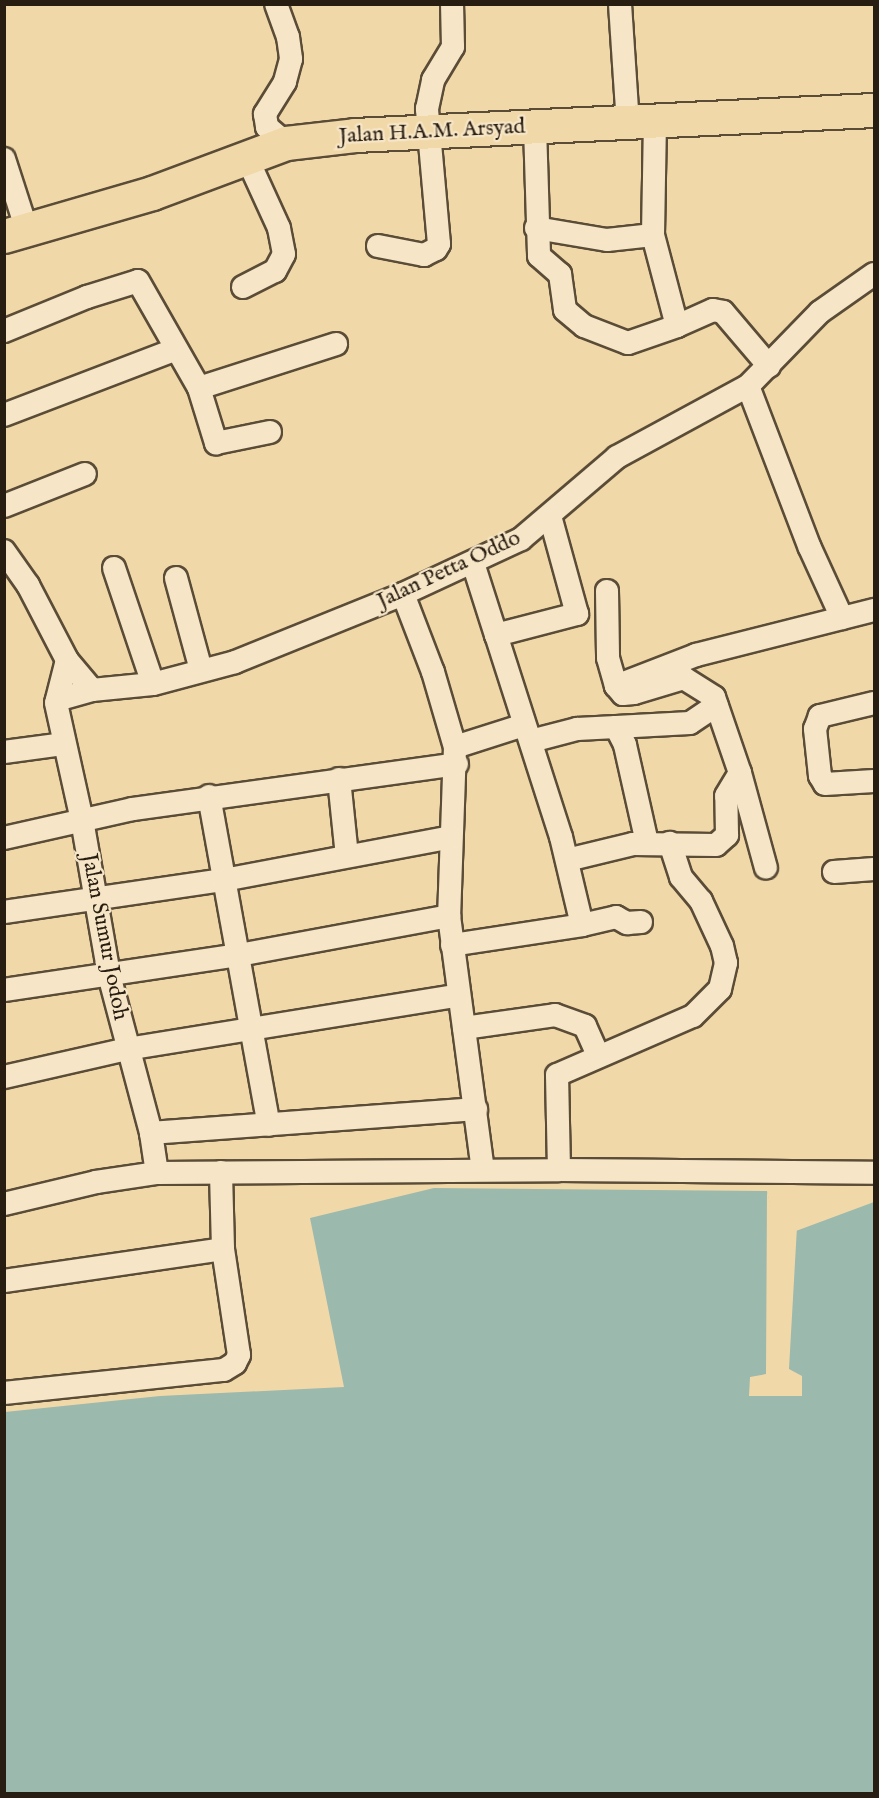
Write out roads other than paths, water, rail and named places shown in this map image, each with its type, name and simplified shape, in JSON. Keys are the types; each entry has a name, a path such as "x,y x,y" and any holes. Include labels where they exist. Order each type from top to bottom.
{"highway":[{"name":"Jalan H.A.M. Arsyad","path":"16,233 152,193 246,156 286,143 355,135 429,134 874,110"}],"street":[{"path":"276,4 291,59 285,82 265,114 267,127 286,143"},
{"path":"378,246 424,255 436,249 439,229 427,109 434,80 453,47 452,4"},
{"path":"620,4 641,123 652,235 676,327"},
{"path":"535,127 536,228 539,256 560,274 563,308 584,326 628,343 676,327 713,310 723,312 769,366"},
{"path":"243,287 275,271 284,254 279,228 246,156"},
{"path":"4,159 16,233"},
{"path":"536,228 607,240 652,235"},
{"name":"Jalan Petta Oddo","path":"57,700 92,690 153,684 265,651 403,594 521,539 617,457 748,386 820,312 874,274"},
{"path":"4,331 87,297 138,281 174,350 199,388 216,443 270,432"},
{"path":"199,388 336,344"},
{"path":"4,415 174,350"},
{"path":"748,386 810,548 842,618"},
{"path":"4,506 85,474"},
{"path":"495,635 577,614 550,516"},
{"path":"4,551 28,585 67,660 92,690"},
{"path":"473,563 567,860 582,926"},
{"path":"114,568 153,684"},
{"path":"176,578 201,670"},
{"path":"606,591 608,658 616,686 623,694 634,693 684,678 700,685 717,705 740,773 766,868"},
{"path":"403,594 433,672 456,755 449,916 483,1170"},
{"path":"616,686 696,655 874,610"},
{"path":"57,700 67,660"},
{"name":"Jalan Sumur Jodoh","path":"57,700 64,744 82,820 93,899 109,975 151,1133 158,1173"},
{"path":"874,703 820,716 814,729 820,776 825,784 874,781"},
{"path":"4,838 82,820 209,796 339,779 456,755 528,733 690,723 717,705"},
{"path":"616,727 627,755 647,843"},
{"path":"4,752 64,744"},
{"path":"567,860 647,843 716,845 722,842 727,836 726,796 740,773"},
{"path":"339,779 347,856"},
{"path":"209,796 269,1125"},
{"path":"4,912 224,880 451,837"},
{"path":"559,1170 557,1075 598,1055 693,1016 720,988 726,963 722,946 701,901 681,877 670,843"},
{"path":"834,872 874,869"},
{"path":"4,990 239,955 449,916"},
{"path":"452,945 582,926 616,917 627,923 641,922"},
{"path":"4,1077 127,1049 252,1031 459,996"},
{"path":"464,1028 555,1015 585,1026 598,1055"},
{"path":"151,1133 476,1109"},
{"path":"4,1204 96,1182 158,1173 559,1170 874,1173"},
{"path":"4,1393 230,1367 239,1355 223,1249 221,1172"},
{"path":"4,1281 223,1249"}]}
